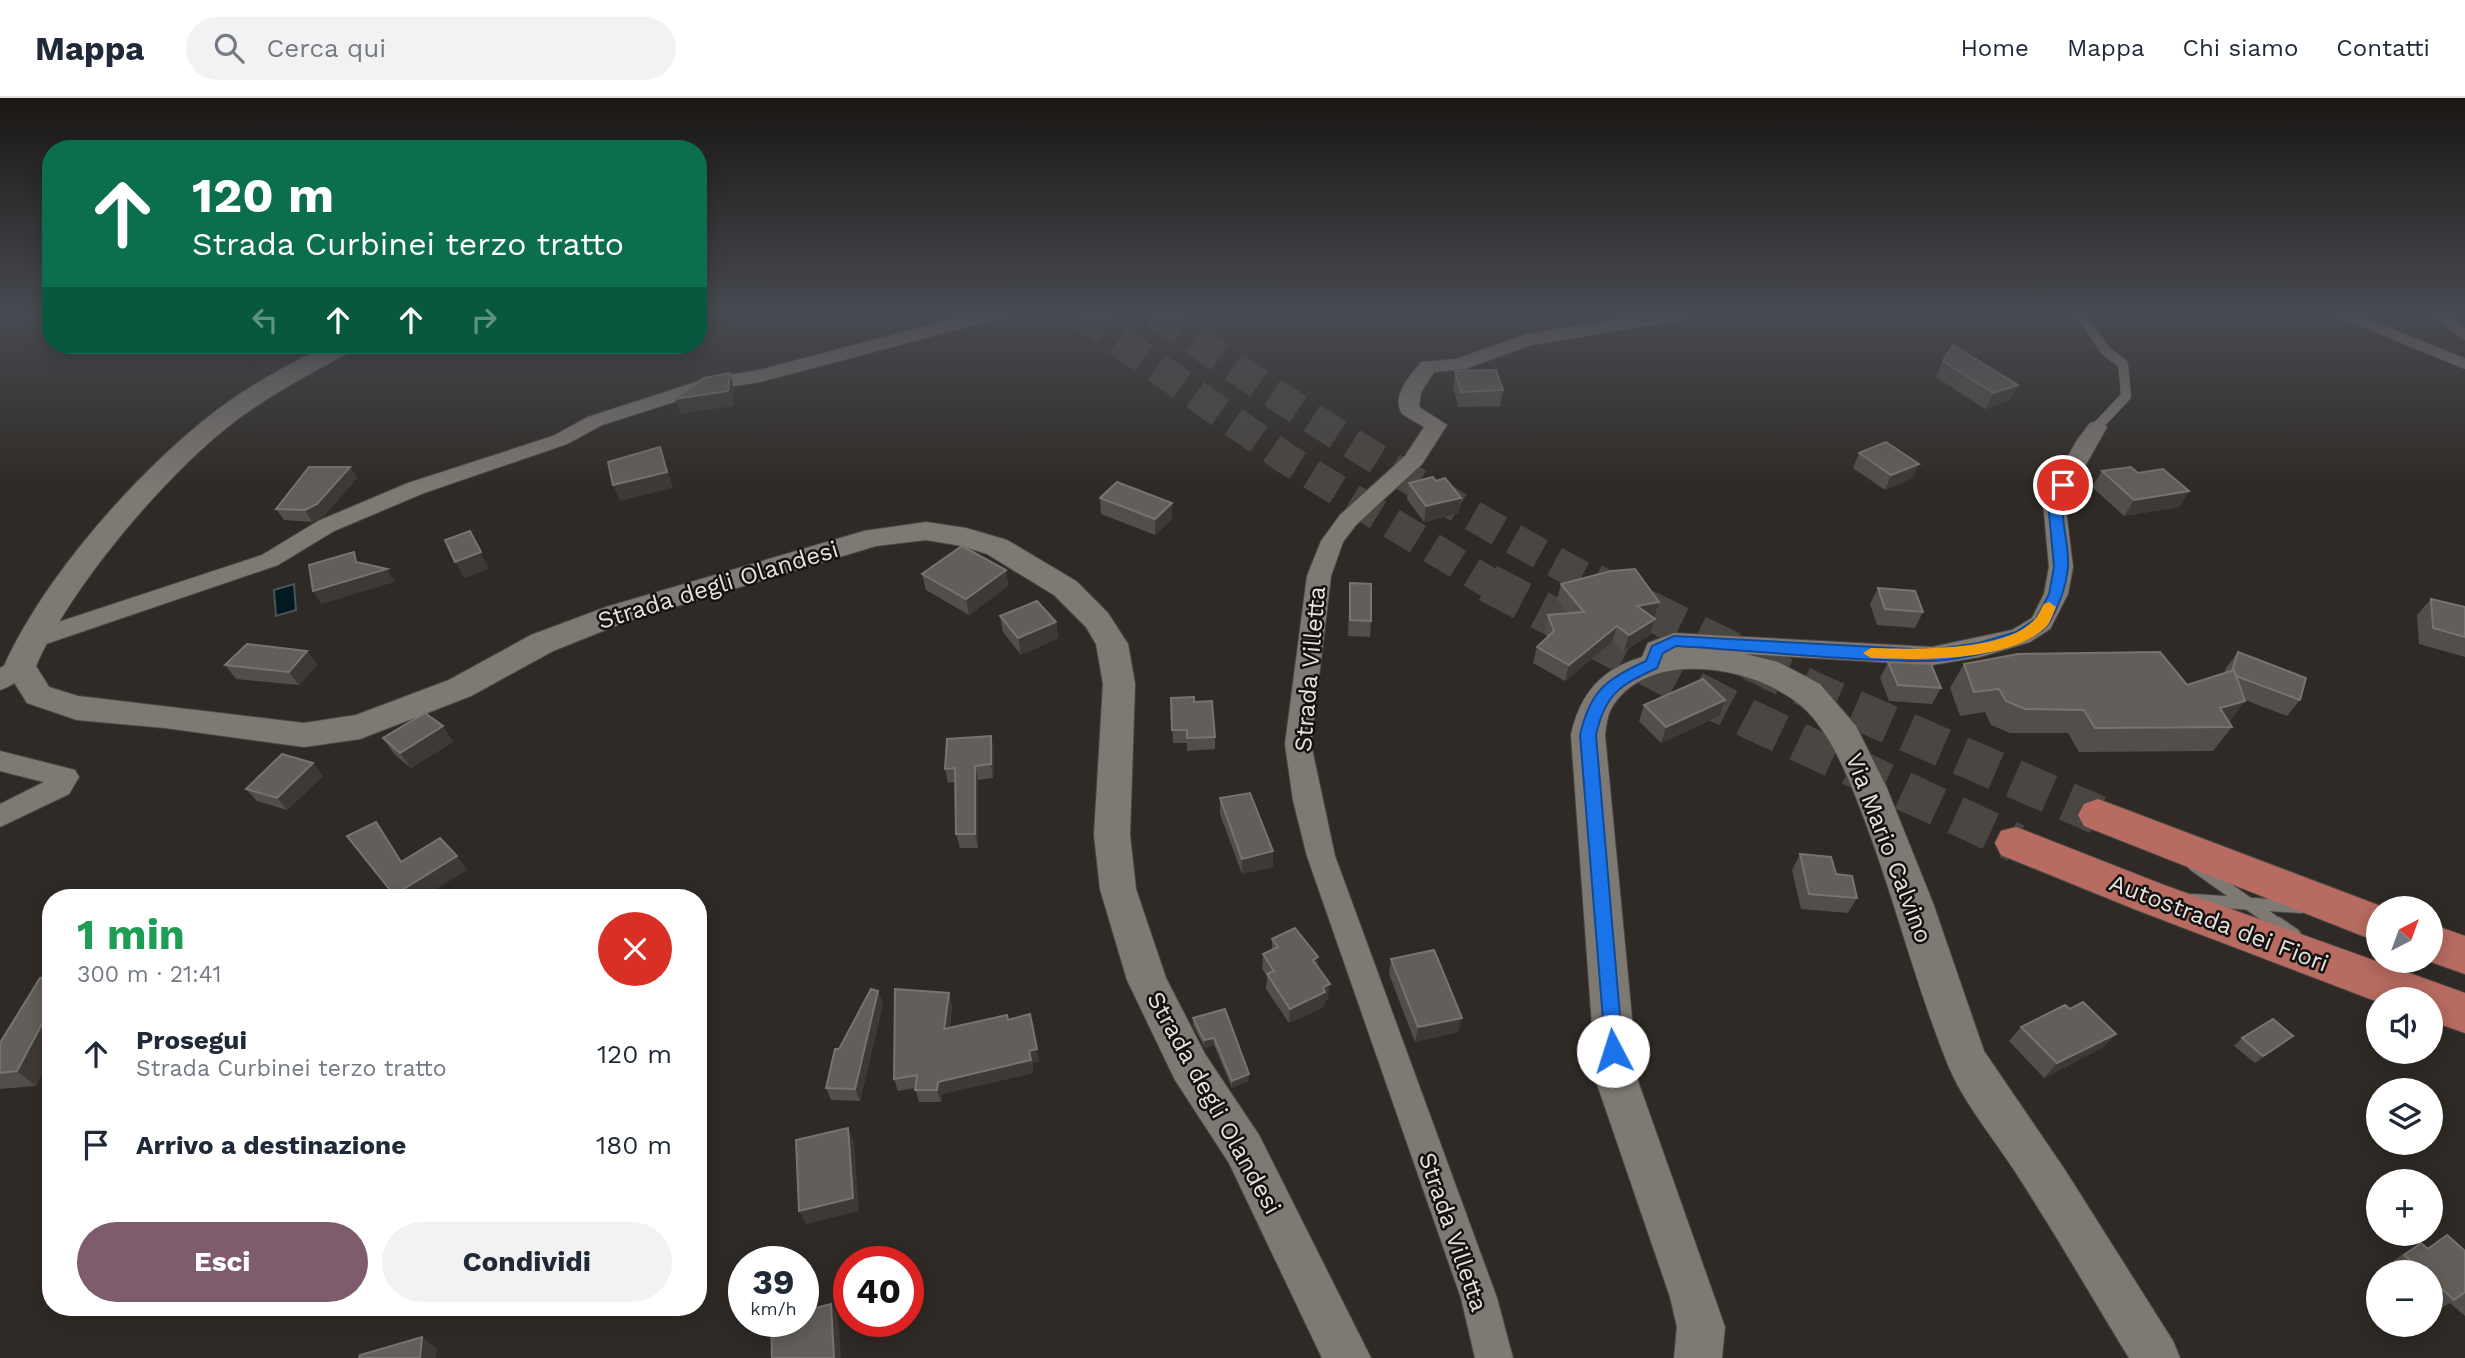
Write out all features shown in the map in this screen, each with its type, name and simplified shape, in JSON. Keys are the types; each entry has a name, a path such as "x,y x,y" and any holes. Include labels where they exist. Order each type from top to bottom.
{"highway":[{"path":"2098,815 2366,919"},
{"name":"Autostrada dei Fiori","path":"2016,843 2149,897 2391,987"},
{"path":"2443,1006 2465,1013"}],"street":[{"path":"15,662 62,594 136,504 195,444 222,419 300,372"},
{"path":"15,662 270,560 326,526 416,488 560,440 595,421 622,412 712,383 776,372"},
{"name":"Strada Villetta","path":"1424,372 1410,393 1409,410 1437,425 1423,441 1413,459 1348,520 1332,541 1319,576 1298,744 1307,800 1321,856 1479,1298 1494,1358"},
{"path":"1652,664 1657,649 1674,641 1932,656 1980,648 2021,636 2041,623 2056,594 2061,567 2054,502 2081,449 2097,427"},
{"name":"Strada degli Olandesi","path":"15,662 38,695 77,708 165,716 304,735 360,727 400,713 460,688 542,643 617,614 874,537 926,531 966,537 998,547 1065,588 1097,620 1112,644 1119,684 1112,835 1118,889 1147,980 1190,1067 1244,1149 1347,1358"},
{"name":"Via Mario Calvino","path":"1698,1358 1701,1327 1693,1297 1616,1081 1588,735 1593,710 1605,693 1621,678 1652,664 1693,657 1721,659 1767,670 1809,692 1838,727 1869,786 1914,903 1966,1060 2049,1185 2156,1358"},
{"path":"0,761 65,777 59,787 0,816"}],"lane":[{"path":"2097,427 2126,396 2125,372"},
{"path":"2158,839 2339,968"},
{"path":"2149,897 2340,909"}],"water":[{"path":"294,584 296,610 276,616 274,590"}],"building":[{"path":"1455,372 1497,372 1503,390 1461,392"},
{"path":"1960,372 1997,372 2018,385 1993,393"},
{"path":"730,373 728,391 675,399 704,378"},
{"path":"1886,442 1919,464 1891,475 1859,453"},
{"path":"660,447 667,472 613,485 608,462"},
{"path":"309,467 350,467 317,504 305,510 276,509"},
{"path":"2131,467 2138,473 2163,469 2189,491 2134,500 2102,471"},
{"path":"1433,477 1436,481 1445,478 1461,498 1426,506 1409,483"},
{"path":"1117,482 1172,503 1155,519 1100,498"},
{"path":"470,531 481,552 455,562 445,540"},
{"path":"962,546 1006,570 966,599 922,574"},
{"path":"354,552 356,562 387,569 313,591 309,565"},
{"path":"1635,569 1659,602 1637,606 1655,619 1629,635 1617,626 1569,665 1537,647 1554,631 1548,615 1584,612 1561,584 1611,571"},
{"path":"1350,583 1371,584 1371,621 1350,620"},
{"path":"1878,588 1915,591 1923,612 1885,609"},
{"path":"2431,599 2465,607 2465,637 2433,628"},
{"path":"1037,601 1056,622 1018,638 1000,616"},
{"path":"247,644 307,651 289,672 225,665"},
{"path":"2160,652 2187,685 2234,670 2245,701 2220,708 2232,727 2095,728 2084,710 2025,709 2006,701 1999,689 1974,692 1964,664 2018,654"},
{"path":"2238,652 2306,678 2300,700 2236,676 2234,670 2232,671"},
{"path":"1888,662 1931,664 1941,688 1898,685"},
{"path":"1703,679 1725,700 1666,727 1644,705"},
{"path":"1194,697 1194,702 1212,701 1215,737 1187,738 1187,730 1172,730 1171,698"},
{"path":"425,713 443,726 400,753 383,738"},
{"path":"991,736 991,764 975,766 975,834 956,834 955,768 945,769 947,739"},
{"path":"282,754 313,763 277,798 246,789"},
{"path":"1250,793 1273,851 1242,859 1220,798"},
{"path":"376,822 401,862 440,838 457,856 404,889 389,889 347,836"},
{"path":"1800,854 1831,857 1836,874 1852,876 1857,898 1809,894"},
{"path":"1295,928 1318,957 1313,960 1330,984 1323,987 1325,992 1290,1009 1267,974 1274,971 1263,954 1278,947 1272,939"},
{"path":"1434,950 1462,1018 1418,1027 1391,959"},
{"path":"40,978 42,1024 17,1071 0,1073 0,1043"},
{"path":"871,989 878,991 855,1089 826,1088 835,1049 839,1049"},
{"path":"895,989 949,993 944,1029 1007,1015 1008,1020 1030,1014 1037,1049 1029,1051 1031,1060 938,1082 937,1090 915,1090 917,1075 894,1079"},
{"path":"2083,1002 2116,1034 2057,1063 2021,1027 2065,1005 2070,1009"},
{"path":"1225,1009 1249,1074 1232,1081 1214,1038 1204,1040 1193,1018"},
{"path":"2273,1019 2293,1036 2263,1056 2242,1038"},
{"path":"848,1128 853,1198 799,1211 796,1140"},
{"path":"2447,1235 2465,1251 2465,1292 2454,1300 2443,1290 2443,1260 2410,1260 2404,1255 2417,1246 2428,1249 2432,1246 2443,1246 2443,1238"},
{"path":"831,1304 834,1358 772,1358 771,1337 819,1337 819,1307"},
{"path":"422,1337 420,1358 359,1358 360,1355"}],"tunnel":[{"path":"1163,372 1285,458 1491,584"},
{"path":"1242,372 1372,456 1483,522 1596,584"},
{"path":"1488,583 1747,718 2016,843"},
{"path":"1593,583 1817,693 2098,815"}],"slow traffic":[{"path":"1871,653 1932,656 1980,648 2021,636 2041,623 2049,607"}],"route":[{"path":"1613,1051 1588,735 1593,710 1605,693 1621,678 1652,664 1652,656 1657,649 1674,641 1730,642 1932,656 1980,648 2021,636 2041,623 2056,594 2061,567 2055,531 2054,502 2063,485"}]}
